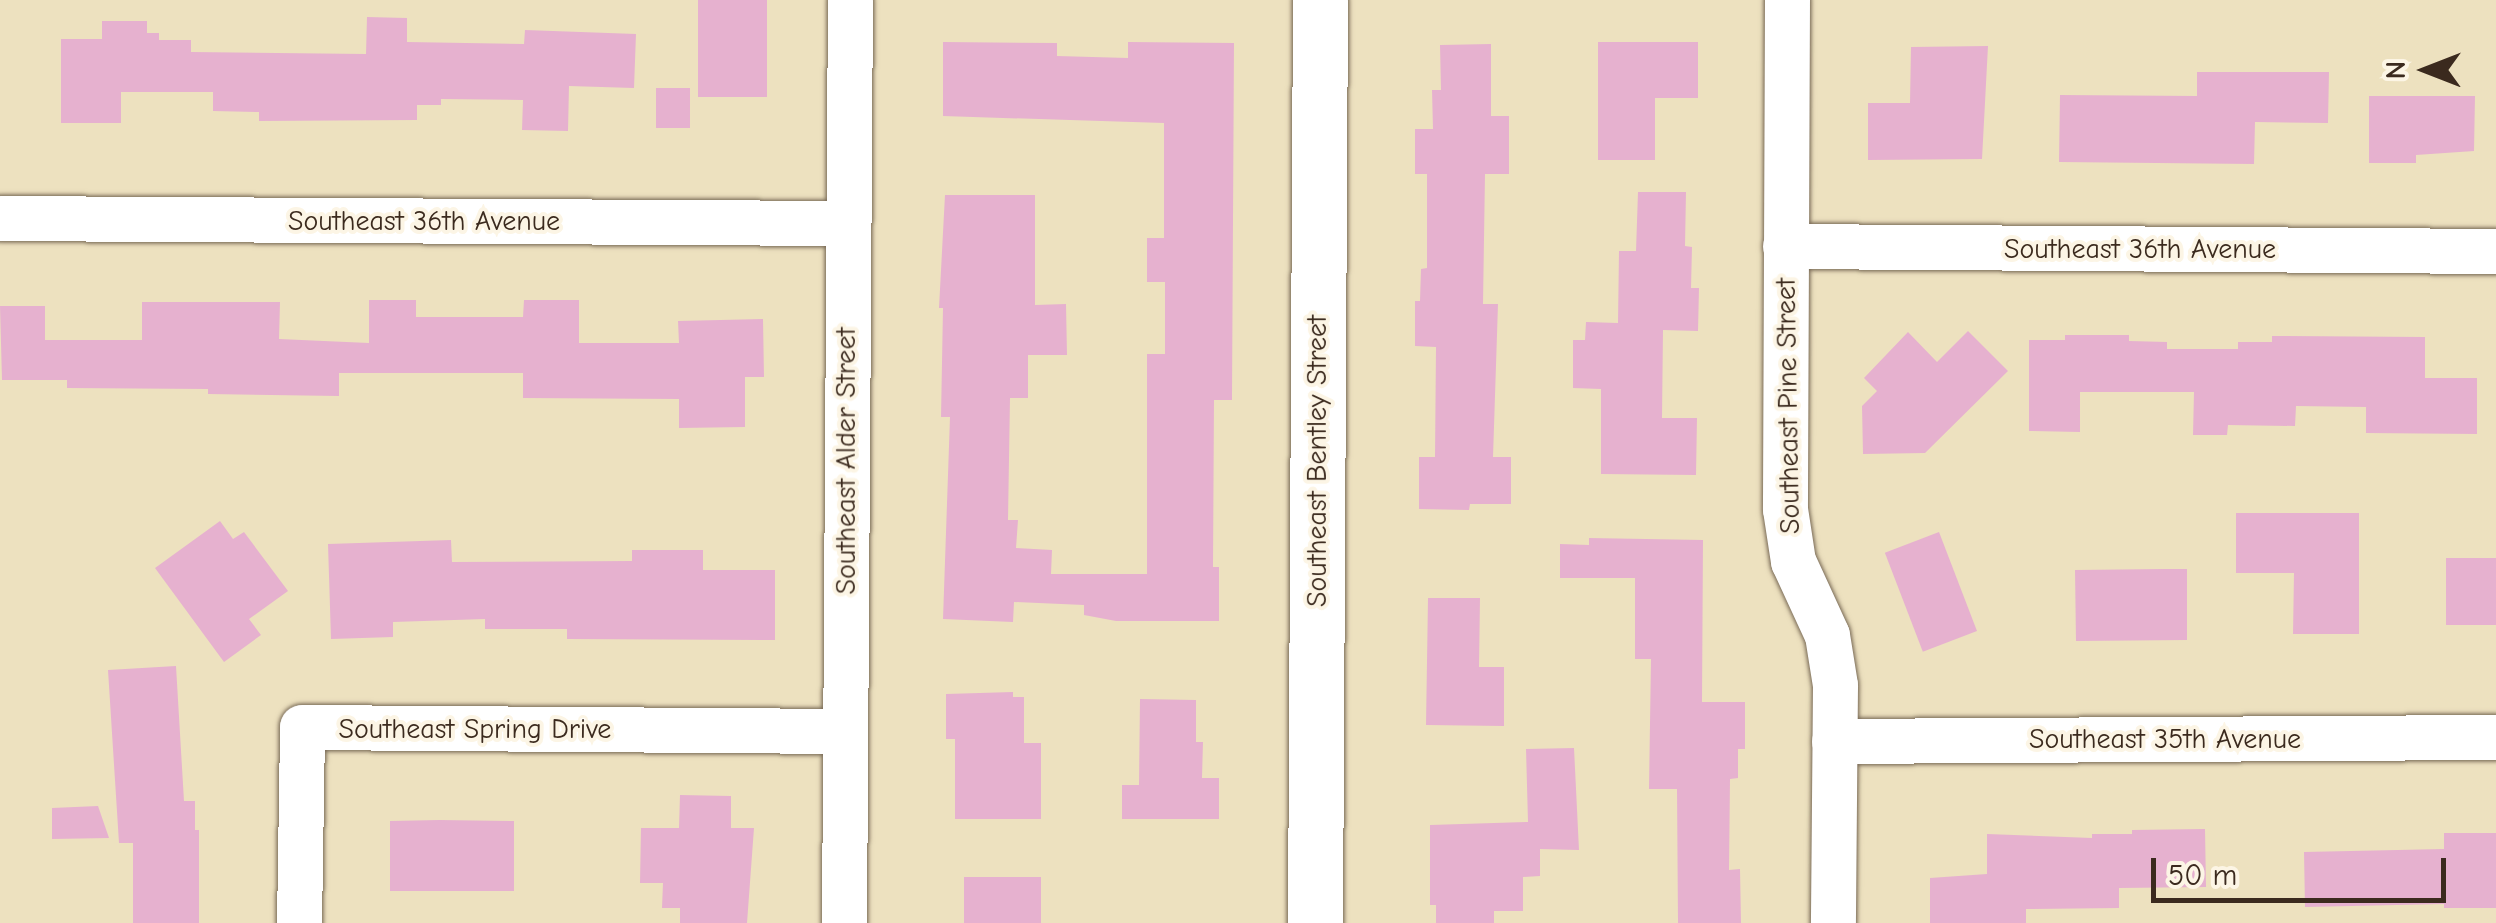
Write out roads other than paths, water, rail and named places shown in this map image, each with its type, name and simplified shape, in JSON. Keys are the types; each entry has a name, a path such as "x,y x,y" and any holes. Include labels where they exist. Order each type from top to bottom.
{"street":[{"name":"Southeast Alder Street","path":"844,923 850,0"},
{"name":"Southeast Bentley Street","path":"1315,923 1320,0"},
{"name":"Southeast Pine Street","path":"1787,0 1785,508 1792,561 1827,636 1835,685 1833,923"},
{"name":"Southeast 36th Avenue","path":"0,218 848,223"},
{"name":"Southeast 36th Avenue","path":"1785,246 2496,251"},
{"name":"Southeast Spring Drive","path":"300,923 302,728 844,731"},
{"name":"Southeast 35th Avenue","path":"1834,741 2496,737"}]}
